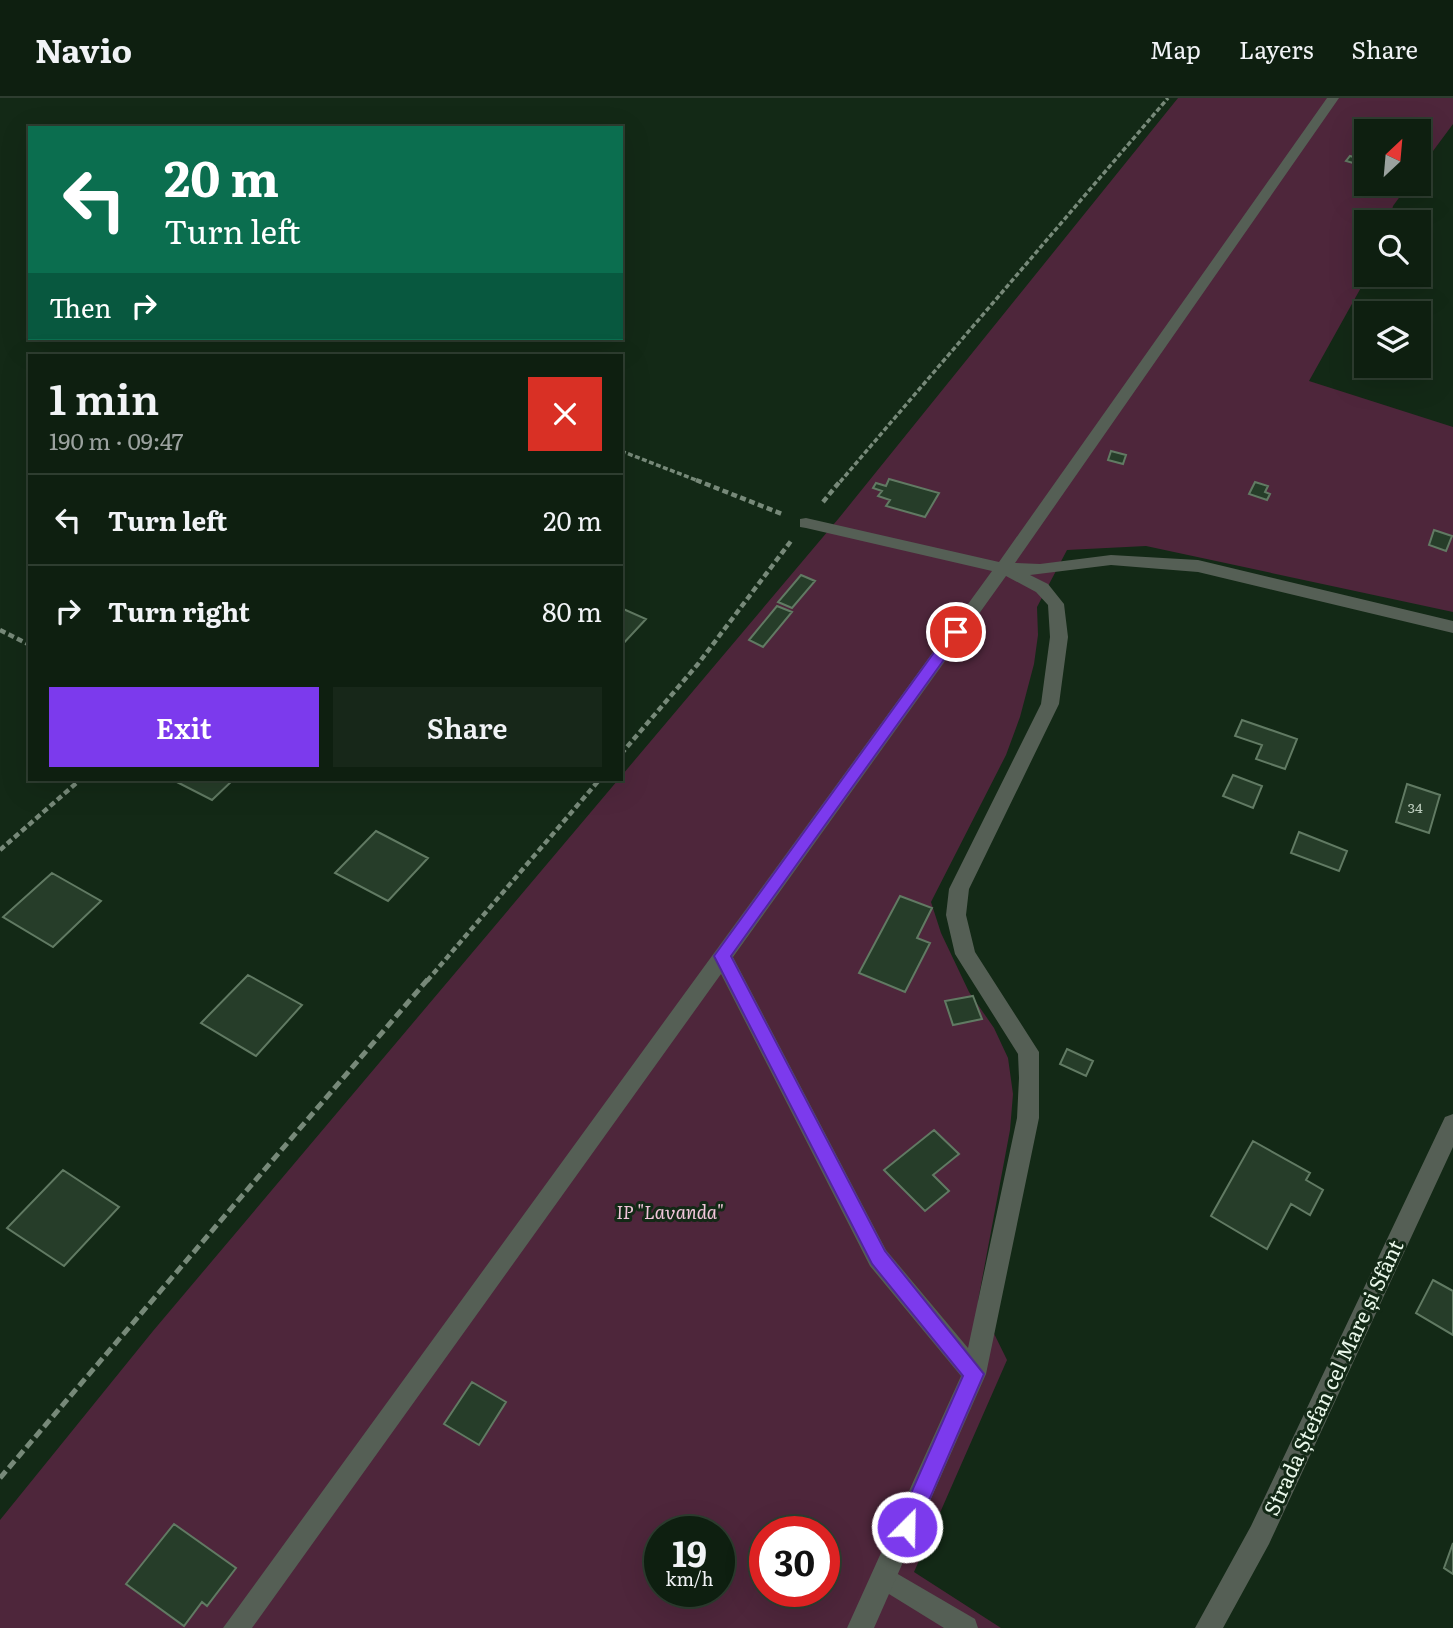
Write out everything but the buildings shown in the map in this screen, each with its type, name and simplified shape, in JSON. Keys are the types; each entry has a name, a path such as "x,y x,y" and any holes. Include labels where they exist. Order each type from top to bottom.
{"street":[{"path":"236,1628 1003,568 1333,98"},
{"path":"806,523 1003,568 1040,570 1111,560 1198,566 1453,628"},
{"path":"860,1628 974,1374 1028,1118 1028,1052 965,954 956,915 959,888 1050,704 1059,637 1056,604 1042,588 1003,568"},
{"path":"722,956 878,1258 974,1374"},
{"name":"Strada Ștefan cel Mare și Sfânt","path":"1208,1628 1260,1535 1453,1124"}],"lane":[{"path":"884,1578 966,1628"}],"path":[{"path":"623,752 698,664 806,523 1168,98"},
{"path":"623,453 806,523"},
{"path":"0,630 28,644"},
{"path":"0,850 79,781"},
{"path":"0,1478 598,781"}],"green space":[{"name":"IP \"Lavanda\"","path":"1178,98 1453,98 1453,124 1432,152 1432,119 1354,119 1354,196 1400,196 1392,210 1354,210 1354,287 1361,287 1309,381 1453,427 1453,612 1146,546 1067,550 1037,607 1038,635 1034,664 1020,717 1006,755 931,902 941,933 969,992 994,1028 1008,1058 1013,1094 1010,1130 978,1301 1007,1360 914,1572 1001,1628 0,1628 0,1520 153,1331 617,781 623,781 623,774 839,518"}],"route":[{"path":"907,1527 974,1374 878,1258 722,956 956,632"}]}
